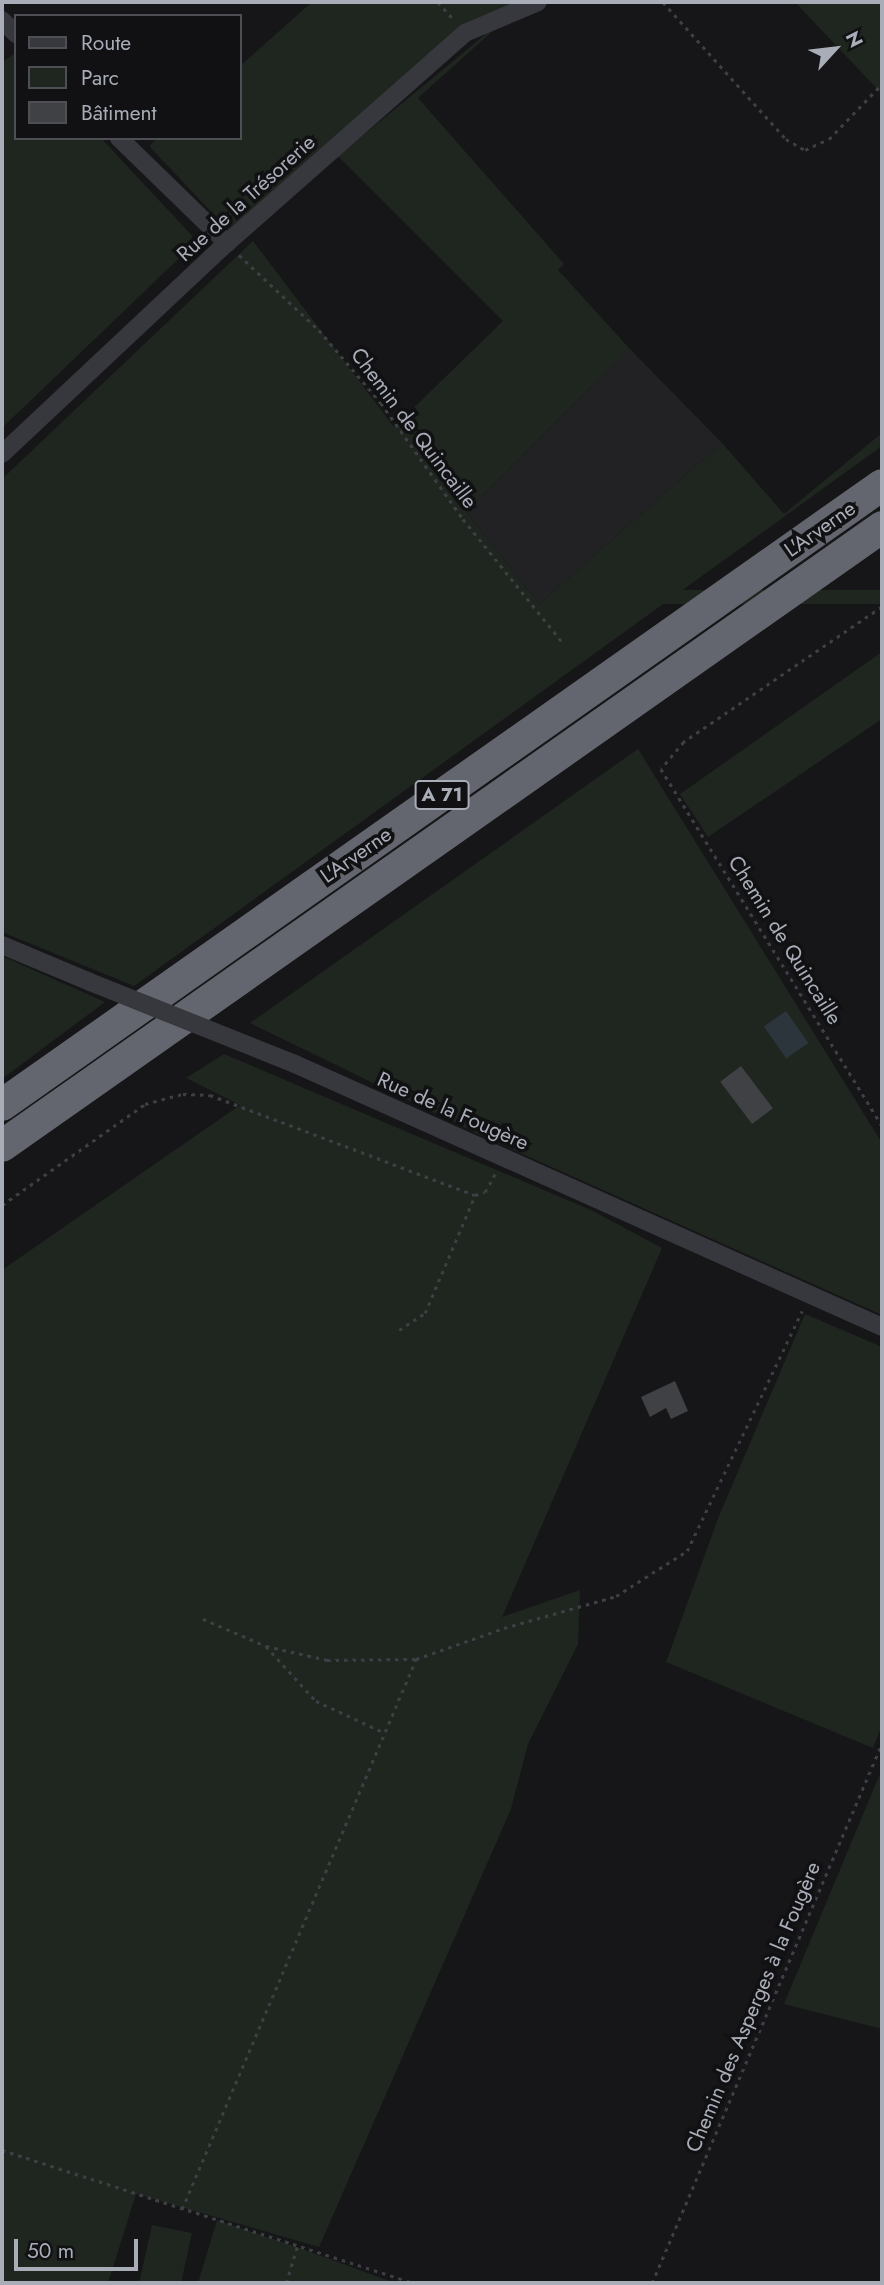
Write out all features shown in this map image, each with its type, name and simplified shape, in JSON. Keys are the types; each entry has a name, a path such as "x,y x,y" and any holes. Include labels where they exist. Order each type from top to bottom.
{"highway":[{"name":"L'Arverne","path":"2,1105 882,485"},
{"name":"L'Arverne","path":"2,1146 882,527"}],"street":[{"name":"Rue de la Trésorerie","path":"2,454 227,243 465,33 538,2"},
{"path":"121,140 227,243"},
{"name":"Rue de la Fougère","path":"2,945 295,1064 882,1327"}],"path":[{"path":"438,2 465,33"},
{"path":"663,2 786,139 805,150 829,139 882,84"},
{"name":"Chemin de Quincaille","path":"227,243 319,330 373,392 463,519 563,643"},
{"name":"Chemin de Quincaille","path":"882,607 684,742 661,769 882,1126"},
{"path":"2,1205 145,1104 183,1094 210,1095 475,1195 485,1192 503,1158"},
{"path":"399,1330 425,1313 475,1195"},
{"path":"203,1619 266,1646 327,1660 416,1659 504,1628 616,1596 687,1551 810,1295"},
{"path":"266,1646 316,1701 385,1733"},
{"path":"182,2209 416,1659"},
{"name":"Chemin des Asperges à la Fougère","path":"652,2283 882,1743"},
{"path":"2,2150 414,2283"},
{"path":"286,2283 298,2244"}],"shaded area":[{"path":"629,348 722,443 539,604 466,512"},
{"path":"786,1011 808,1043 786,1058 764,1026"}],"green space":[{"path":"312,2 520,2 456,30 232,234 149,146 156,140 242,140 242,64"},
{"path":"525,2 418,98 564,264 558,270 629,348 466,512 539,604 722,443 784,514 882,433 882,446 134,986 2,932 2,479 253,241 394,427 503,321 338,156"},
{"path":"795,2 882,2 882,94 881,93"},
{"path":"14,54 14,140 103,140 197,241 2,428 2,62"},
{"path":"634,590 882,590 882,604 634,604"},
{"path":"882,652 882,719 708,837 680,794"},
{"path":"638,749 882,1143 882,1315 480,1135 250,1023"},
{"path":"2,956 105,1002 2,1079"},
{"path":"224,1054 593,1211 662,1248 502,1617 580,1590 578,1644 528,1744 511,1809 319,2247 136,2194 108,2283 2,2283 2,1270 240,1105 186,1078"},
{"path":"805,1314 882,1347 882,1726 873,1748 666,1662 719,1516"},
{"path":"882,1769 882,2029 784,2004"},
{"path":"217,2220 297,2247 395,2283 198,2283"},
{"path":"152,2225 192,2233 181,2283 139,2283"}],"building":[{"path":"741,1066 773,1108 752,1124 720,1082"},
{"path":"675,1381 688,1411 671,1419 666,1408 650,1417 641,1397"}]}
